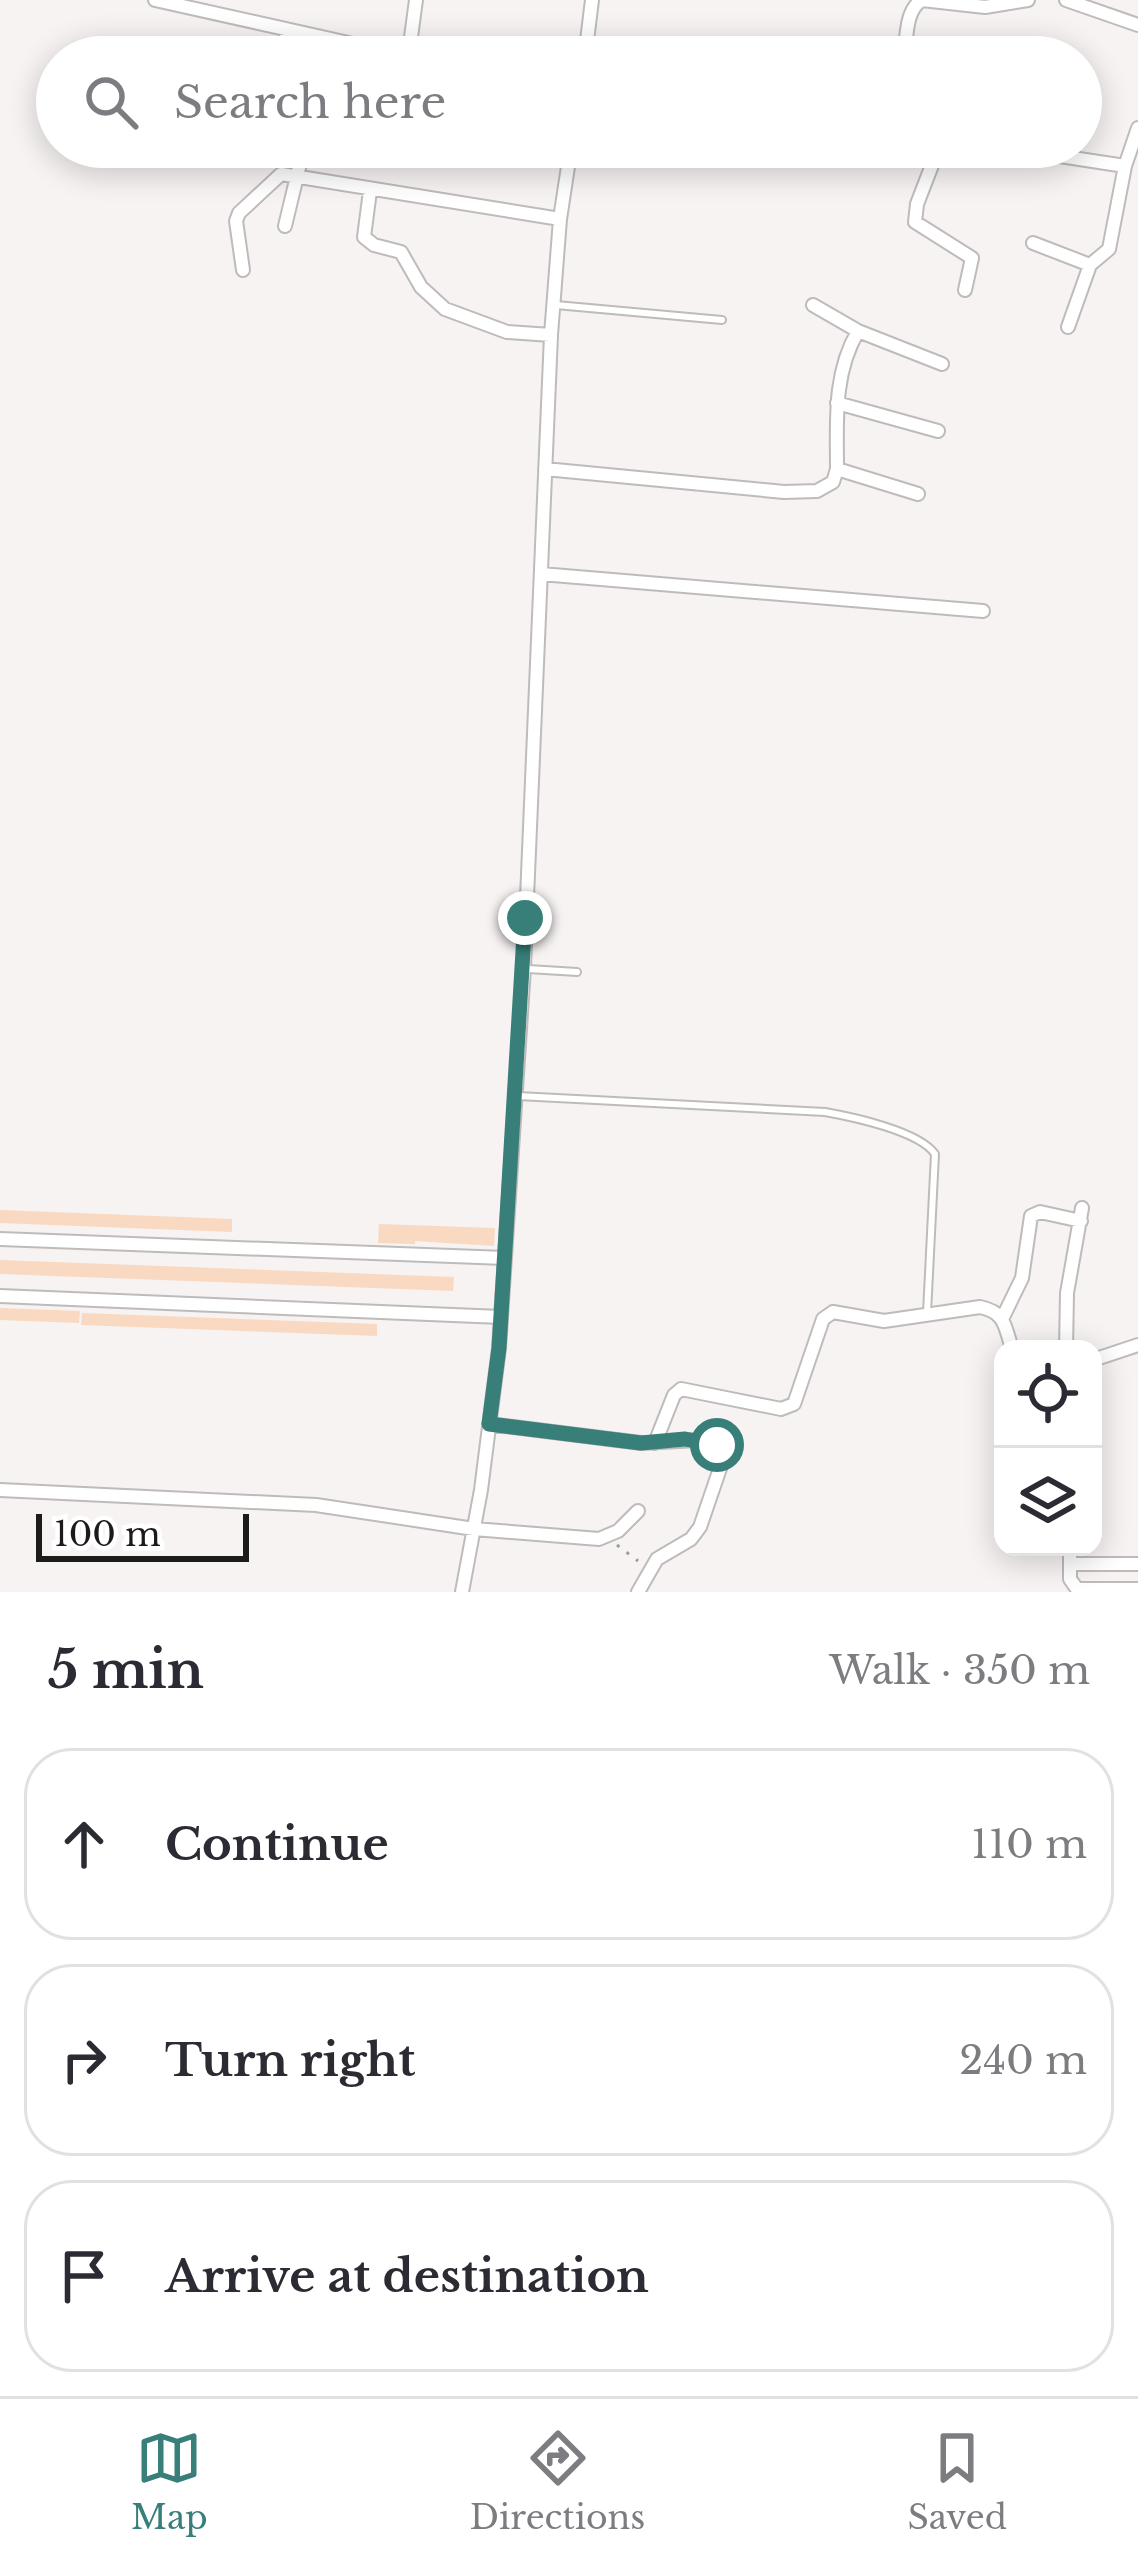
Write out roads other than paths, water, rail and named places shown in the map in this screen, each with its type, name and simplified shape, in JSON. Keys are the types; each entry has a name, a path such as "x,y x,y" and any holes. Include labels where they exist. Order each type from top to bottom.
{"street":[{"path":"155,0 212,7 305,36"},
{"path":"411,36 416,0"},
{"path":"588,36 592,0"},
{"path":"907,36 910,14 922,0 985,7 1028,0"},
{"path":"1066,0 1138,25"},
{"path":"286,36 287,31"},
{"path":"1068,327 1090,265 1108,249 1138,128"},
{"path":"1102,162 1125,166"},
{"path":"285,226 299,168"},
{"path":"462,1592 501,1317 524,968 551,335 568,168"},
{"path":"931,168 916,204 915,222 972,258 965,290"},
{"path":"243,270 238,213 281,174 560,219"},
{"path":"370,190 364,237 374,245 401,251 435,302 507,332 551,335"},
{"path":"1033,242 1090,265"},
{"path":"812,305 858,331 942,364"},
{"path":"545,469 784,492 826,488 837,469 842,365 858,331"},
{"path":"837,404 938,431"},
{"path":"837,469 917,494"},
{"path":"541,574 983,611"},
{"path":"1003,1317 1022,1278 1030,1216 1040,1212 1081,1215 1067,1294 1066,1340"},
{"path":"0,1239 505,1258"},
{"path":"0,1297 501,1317"},
{"path":"655,1443 674,1395 681,1389 781,1409 794,1404 824,1319 833,1312 884,1321 980,1307 1003,1317 1009,1340"},
{"path":"1102,1357 1138,1345"},
{"path":"489,1424 655,1443 698,1440 723,1448 726,1453 700,1527 692,1539 667,1550 638,1592"},
{"path":"0,1490 316,1505 474,1528 604,1539 638,1511"},
{"path":"1070,1556 1070,1579 1077,1589 1138,1589"},
{"path":"1070,1564 1138,1564"}],"lane":[{"path":"553,305 722,320"},
{"path":"524,968 577,972"},
{"path":"514,1095 825,1112 853,1116 923,1142 935,1154 926,1315"}]}
